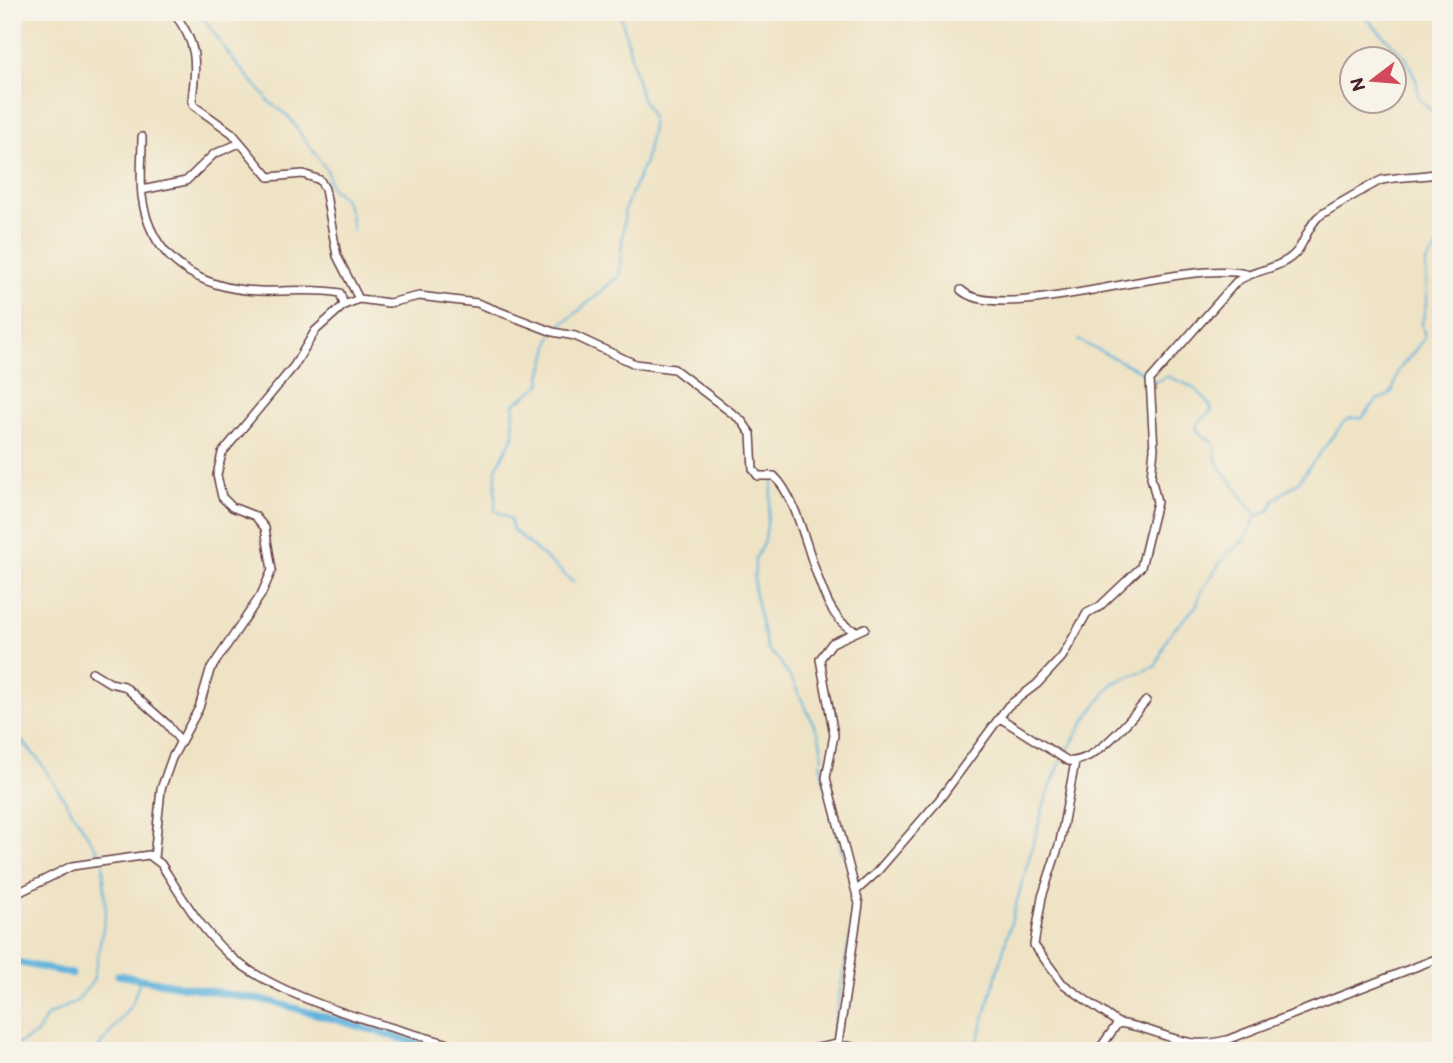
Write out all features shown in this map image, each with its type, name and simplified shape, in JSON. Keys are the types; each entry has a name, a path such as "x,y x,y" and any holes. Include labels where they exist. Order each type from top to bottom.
{"street":[{"path":"173,12 194,50 197,67 192,101 194,106 224,127 269,177 303,174 315,177 323,184 337,256 359,299"},
{"path":"142,137 142,190 148,222 172,260 194,277 242,290 333,291 343,295 344,305"},
{"path":"142,190 186,181 214,154 240,143"},
{"path":"961,290 972,297 1015,301 1192,274 1224,271 1246,274 1281,264 1291,258 1316,218 1379,180 1441,173"},
{"path":"856,891 876,873 939,800 1008,706 1037,684 1062,657 1087,613 1099,607 1141,567 1157,502 1151,477 1154,449 1150,380 1220,299 1246,274"},
{"path":"154,858 161,789 199,708 210,670 261,596 272,569 265,527 255,516 232,507 222,497 218,475 222,453 294,366 315,331 344,305 359,299 389,303 419,296 477,303 545,330 575,336 635,364 674,369 741,420 751,434 753,469 758,476 774,476 783,485 799,515 823,594 841,624 861,630 832,643 820,659 834,736 826,778 859,904 838,1044"},
{"path":"92,671 110,683 124,686 167,724 181,742"},
{"path":"1000,718 1068,761 1075,762 1086,758 1116,734 1146,701"},
{"path":"1075,762 1060,842 1042,897 1034,944 1062,983 1118,1023 1201,1048 1441,957"},
{"path":"12,896 51,874 80,864 141,854 154,858 221,948 256,974 304,996 366,1019 474,1051"},
{"path":"1098,1051 1118,1023"},
{"path":"1219,1051 1227,1040"},
{"path":"802,1051 838,1044 870,1051"}],"waterway":[{"path":"199,12 233,60 266,97"},
{"path":"555,328 619,278 625,208 645,162 652,118 641,96 620,12"},
{"path":"1360,12 1406,58 1417,82 1419,99 1439,118 1441,125"},
{"path":"267,100 289,117 327,170 331,189 341,196 348,207 353,231"},
{"path":"1065,754 1087,717 1113,683 1156,666 1168,636 1197,605 1201,592 1224,557 1245,539 1257,516 1270,510 1275,499 1298,482 1343,423 1350,418 1362,418 1377,400 1388,396 1393,390 1398,371 1425,338 1422,324 1427,298 1426,263 1441,242"},
{"path":"552,335 541,377 542,384 514,404 513,437 496,469 495,510 510,519 513,530 574,583"},
{"path":"1078,340 1148,375"},
{"path":"1154,380 1156,382 1166,376 1180,381 1193,388 1208,403 1212,410 1197,424 1197,430 1215,445 1216,461 1256,515"},
{"path":"773,481 765,539 755,560 754,590 767,649 778,659 793,682 819,735 823,758"},
{"path":"12,730 39,760 101,856"},
{"path":"975,1051 1046,798 1061,761"},
{"path":"820,762 842,853"},
{"path":"12,1047 37,1034 47,1016 77,1001 93,981 106,912 103,864"},
{"path":"831,1041 855,909"},
{"path":"12,961 72,974"},
{"path":"118,975 273,1002 445,1051"},
{"path":"96,1051 132,1004 140,980"},
{"path":"887,1050 908,1051"}]}
